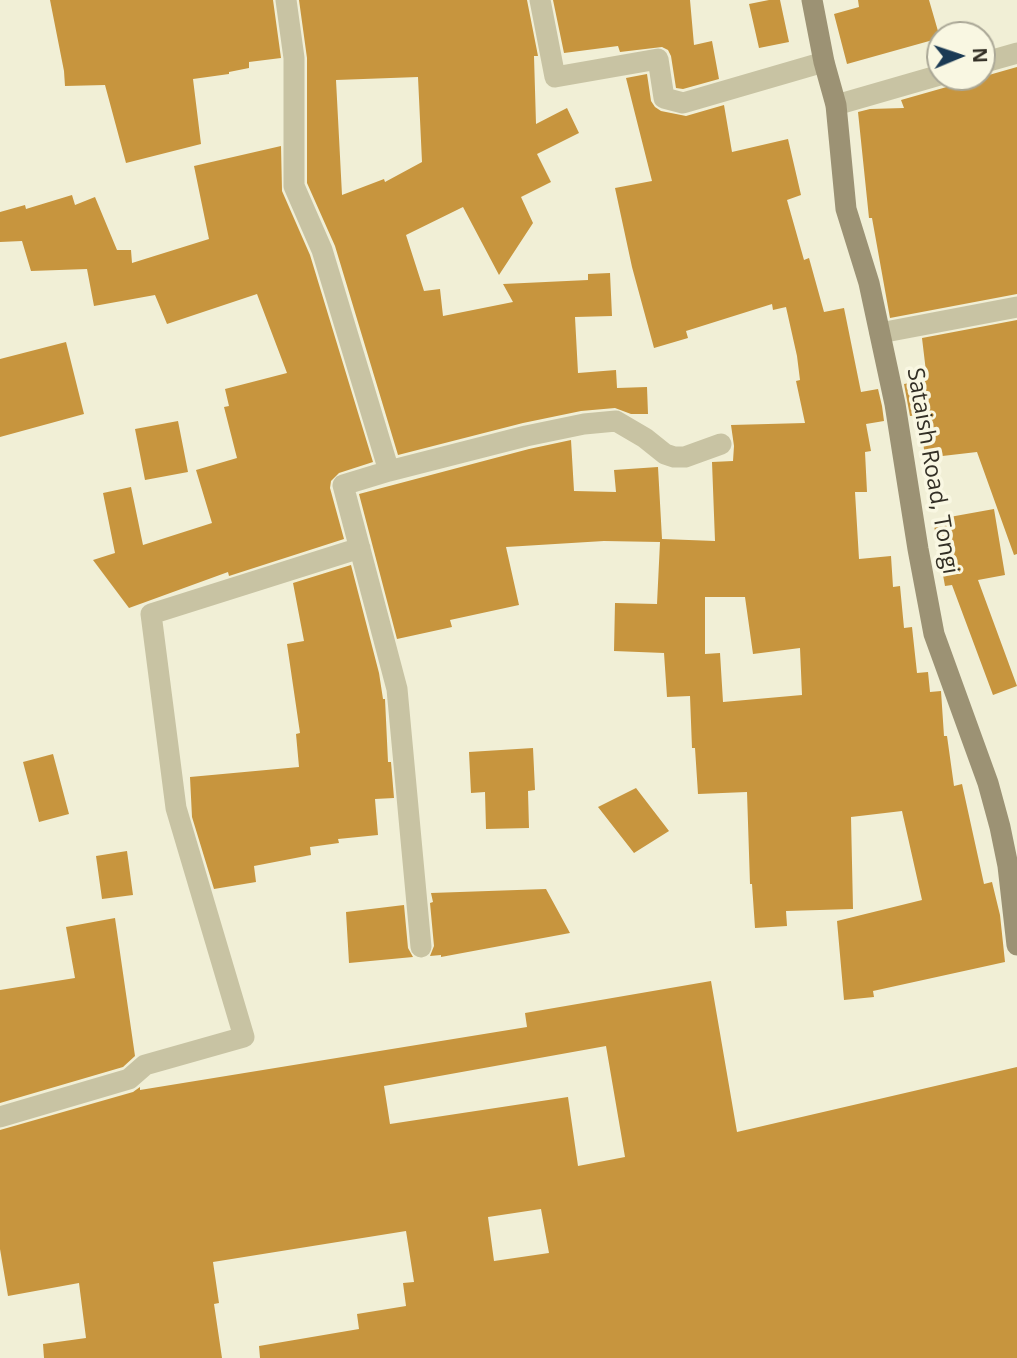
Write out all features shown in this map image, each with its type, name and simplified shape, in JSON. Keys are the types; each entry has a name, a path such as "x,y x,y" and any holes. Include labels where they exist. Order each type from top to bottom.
{"street":[{"path":"286,0 294,58 294,186 322,250 389,471"},
{"path":"540,0 555,77 658,59 664,98 683,103 824,62"},
{"name":"Sataish Road, Tongi","path":"812,0 824,62 836,104 846,209 869,283 895,404 934,634 988,783 1000,827 1008,866 1017,945"},
{"path":"996,59 1017,53"},
{"path":"836,104 926,79"},
{"path":"880,333 1017,307"},
{"path":"421,947 397,689 343,485 526,436 584,424 616,421 665,454 674,457 685,457 721,444"},
{"path":"0,1117 129,1079 145,1065 244,1037 176,807 150,614 360,548"}],"building":[{"path":"50,0 273,0 281,58 249,62 249,68 193,79 201,144 126,163 105,85 65,86"},
{"path":"299,0 527,0 538,56 534,56 536,124 567,108 579,133 537,154 551,182 521,197 533,223 499,275 463,207 406,235 424,291 440,289 443,316 513,302 503,284 588,280 588,274 610,273 612,316 575,317 578,373 616,370 617,388 647,387 648,414 631,414 615,408 581,411 398,455 335,246 307,183 307,58","holes":["418,77 422,162 385,182 384,179 342,195 336,80"]},
{"path":"553,0 690,0 694,45 712,41 719,79 683,89 676,88 671,56 668,50 662,47 620,52 618,46 564,53"},
{"path":"780,0 789,42 759,48 749,4"},
{"path":"858,0 929,0 935,21 926,21 926,42 847,64 834,14 859,7"},
{"path":"1017,67 1017,294 890,318 872,218 869,218 858,112 904,108 901,100 933,91 996,91 996,73"},
{"path":"647,74 651,101 661,111 686,116 724,105 732,152 788,139 801,195 787,200 804,260 809,258 824,312 844,308 861,392 878,389 882,406 884,421 866,424 871,451 865,452 867,492 855,492 859,559 891,556 893,587 900,586 904,628 912,627 917,673 928,672 930,692 941,691 944,736 947,736 954,786 962,784 984,884 992,882 1000,915 1005,962 873,991 874,997 844,1000 837,921 922,900 902,811 851,817 853,909 786,911 787,926 755,928 750,884 747,792 698,794 695,748 692,748 690,696 667,697 664,653 614,651 615,603 657,604 660,542 604,541 506,547 519,605 450,620 452,627 397,639 359,494 571,440 574,491 616,492 614,470 658,467 662,539 715,541 712,462 733,461 731,425 805,423 796,381 800,380 797,356 786,307 773,310 772,304 686,331 688,338 654,348 632,267 615,188 652,181 626,78","holes":["705,597 745,597 753,654 800,648 802,695 723,702 720,653 705,654"]},
{"path":"281,146 282,191 310,255 373,462 339,473 331,481 330,488 344,539 229,576 228,572 129,608 93,560 115,553 103,493 131,487 143,545 212,523 196,470 237,458 224,407 229,406 225,389 287,373 257,294 167,324 155,295 94,306 87,269 31,271 22,241 0,242 0,212 25,205 26,209 72,195 75,205 95,197 117,250 131,250 132,263 209,239 194,166"},
{"path":"1017,320 1017,554 1014,555 977,452 925,458 920,415 910,416 904,384 927,380 922,338"},
{"path":"66,342 84,414 0,437 0,359"},
{"path":"178,421 188,472 145,480 135,429"},
{"path":"994,509 1005,575 978,580 1017,686 993,695 952,585 945,586 933,520"},
{"path":"351,565 385,699 388,762 391,762 394,798 375,799 378,835 338,839 339,843 310,847 311,855 254,866 256,882 214,889 192,817 190,777 299,767 296,734 300,733 287,644 304,641 293,583"},
{"path":"533,748 535,790 528,791 529,828 486,829 485,792 471,793 469,752"},
{"path":"53,754 69,814 39,822 23,762"},
{"path":"636,788 669,831 634,853 598,807"},
{"path":"127,851 133,895 102,899 96,856"},
{"path":"546,889 570,933 441,957 430,956 434,946 431,893"},
{"path":"404,905 408,948 413,957 349,963 346,912"},
{"path":"115,918 135,1056 123,1067 0,1103 0,990 75,978 66,927"},
{"path":"711,981 737,1132 1017,1067 1017,1358 260,1358 259,1346 359,1329 357,1314 406,1306 403,1283 414,1282 406,1231 213,1262 219,1303 214,1304 222,1358 44,1358 43,1344 86,1338 79,1283 8,1296 0,1249 0,1130 133,1092 140,1087 140,1090 527,1027 525,1013","holes":["606,1046 625,1157 578,1166 568,1097 390,1124 384,1086","541,1209 549,1253 494,1261 488,1217"]}]}
